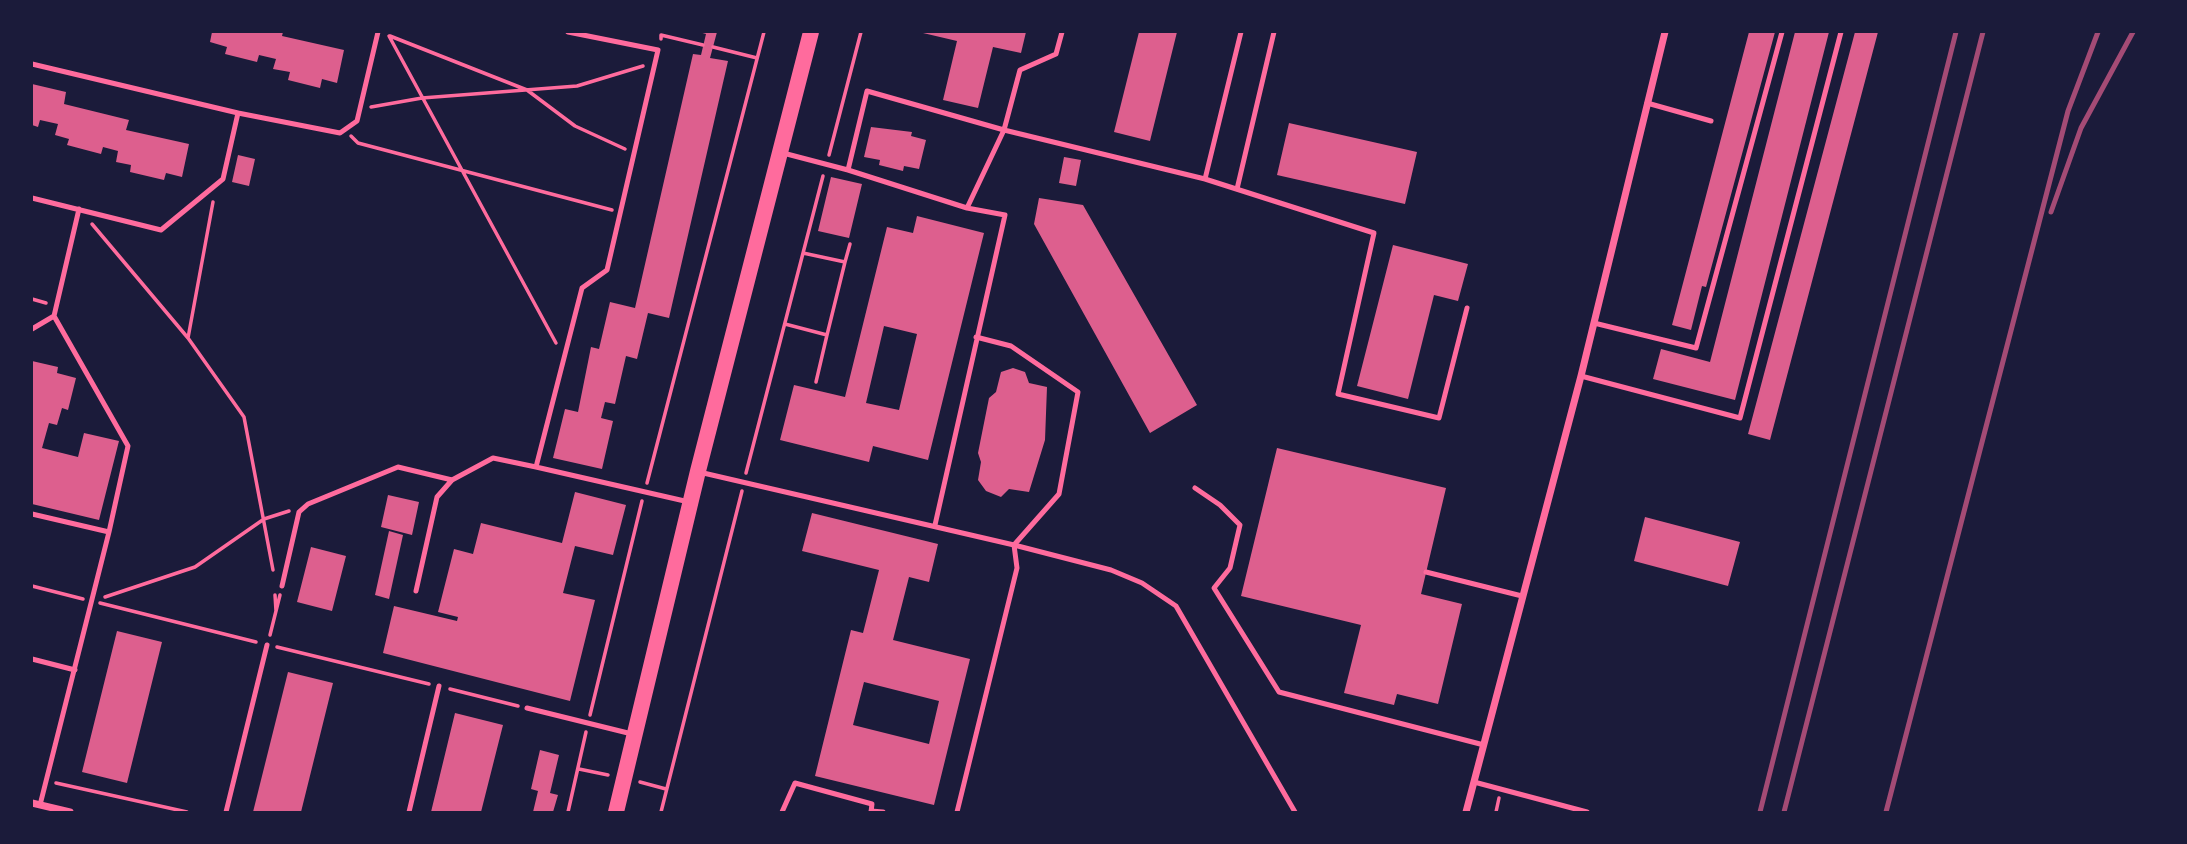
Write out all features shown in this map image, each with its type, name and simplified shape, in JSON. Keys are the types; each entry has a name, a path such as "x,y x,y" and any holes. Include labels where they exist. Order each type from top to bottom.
{"main road":[{"path":"616,813 698,471 811,32"}],"street":[{"path":"1466,813 1581,376 1665,32"},
{"path":"32,803 70,813"}],"lane":[{"path":"32,64 238,113 340,133 356,121 378,32"},
{"path":"536,467 582,288 607,271 658,50 568,32"},
{"path":"967,208 1004,130 1020,70 1056,54 1062,32"},
{"path":"1205,179 1241,32"},
{"path":"1237,189 1274,32"},
{"path":"1594,323 1696,348 1782,32"},
{"path":"1581,376 1740,418 1841,32"},
{"path":"848,170 867,91 1004,130 1205,179 1374,233 1338,394 1438,418 1467,308"},
{"path":"1647,103 1711,121"},
{"path":"32,198 161,230 223,179 238,113"},
{"path":"779,152 848,170 967,208 1005,215 935,525"},
{"path":"40,805 93,601 128,446 54,316 79,209"},
{"path":"32,329 54,316"},
{"path":"957,813 1017,568 1014,545 1059,494 1078,393 1011,346 976,337"},
{"path":"416,591 437,496 452,480 493,458 691,503"},
{"path":"282,586 299,512 308,504 398,467 452,480"},
{"path":"698,471 935,525 1111,570 1142,583 1176,606 1294,813"},
{"path":"1195,488 1220,505 1240,525 1230,568 1214,588 1279,692 1484,745"},
{"path":"32,514 109,532"},
{"path":"1426,572 1522,596"},
{"path":"226,813 267,645"},
{"path":"32,659 75,670"},
{"path":"409,813 439,687"},
{"path":"527,708 635,734"},
{"path":"1474,782 1587,813"},
{"path":"782,813 795,783 872,804 871,812 883,813"}],"path":[{"path":"568,813 645,492 764,32"},
{"path":"661,813 744,482 862,32"},
{"path":"387,34 527,90 575,126 634,153"},
{"path":"387,34 564,358"},
{"path":"658,50 662,36 704,45"},
{"path":"713,47 757,58"},
{"path":"359,110 422,98 577,86 655,63"},
{"path":"345,130 358,143 621,212"},
{"path":"188,338 217,184"},
{"path":"79,209 188,338 244,417 273,575"},
{"path":"816,382 850,244"},
{"path":"803,253 845,262"},
{"path":"785,324 827,335"},
{"path":"93,601 195,567 264,519 308,504"},
{"path":"267,645 282,586"},
{"path":"274,587 276,611"},
{"path":"47,781 187,813"}],"building":[{"path":"212,32 283,32 282,36 344,50 337,83 322,79 320,88 288,80 290,72 273,69 276,59 259,55 257,62 225,54 227,47 210,42"},
{"path":"699,32 717,32 710,58 728,61 669,318 648,313 637,359 626,356 615,404 605,402 601,418 613,421 602,469 553,458 565,409 578,412 591,347 599,349 610,302 635,308 693,54 701,55 706,34"},
{"path":"1026,32 1021,53 993,47 978,108 943,100 957,41 923,33"},
{"path":"1139,32 1177,32 1150,141 1114,132"},
{"path":"1749,32 1775,32 1706,287 1702,286 1691,330 1672,325"},
{"path":"1795,32 1829,32 1735,400 1653,379 1661,349 1710,362"},
{"path":"1855,32 1878,32 1770,440 1748,434"},
{"path":"32,84 66,92 64,104 129,120 126,130 189,144 182,177 166,173 164,180 130,172 131,165 116,162 118,151 103,147 101,154 67,145 69,139 55,135 58,124 40,120 38,127 32,125"},
{"path":"1289,123 1417,152 1405,204 1277,175"},
{"path":"871,127 912,132 911,136 926,140 919,169 904,166 903,171 879,165 880,160 864,157"},
{"path":"238,155 255,159 249,186 232,182"},
{"path":"1064,157 1081,160 1076,186 1059,183"},
{"path":"831,177 862,184 849,238 818,231"},
{"path":"1039,198 1083,205 1197,405 1150,433 1034,224"},
{"path":"917,216 984,233 928,460 873,446 869,462 780,440 794,385 845,397 887,227 913,233","holes":["884,326 917,334 899,410 866,403"]},
{"path":"1393,245 1468,264 1458,301 1434,295 1408,399 1357,386"},
{"path":"32,361 58,367 57,373 76,378 68,410 62,408 57,425 49,423 42,448 78,457 84,433 119,441 99,520 32,504"},
{"path":"1013,368 1025,372 1029,383 1047,387 1045,440 1029,492 1009,489 1001,497 986,491 978,480 981,462 978,453 989,398 996,392 1001,372"},
{"path":"1277,448 1446,488 1421,594 1462,604 1438,704 1397,694 1394,705 1344,693 1361,625 1241,596"},
{"path":"575,492 626,505 613,555 575,546 563,593 595,600 570,701 383,653 394,606 457,621 458,617 438,612 454,549 473,554 481,523 562,543"},
{"path":"388,495 419,502 412,535 381,527"},
{"path":"812,513 938,544 929,582 909,577 893,640 970,659 934,805 815,776 851,630 863,633 879,570 802,551","holes":["864,682 939,701 929,744 853,725"]},
{"path":"1645,517 1740,542 1728,586 1634,561"},
{"path":"389,531 403,535 389,599 375,595"},
{"path":"311,547 346,556 332,611 297,602"},
{"path":"117,631 162,642 127,783 82,772"},
{"path":"288,672 333,683 301,812 253,812"},
{"path":"455,713 503,725 481,812 431,812"},
{"path":"540,750 559,755 550,793 558,795 553,812 533,812 538,791 531,789"}],"railway":[{"path":"1760,812 1956,32"},
{"path":"1784,812 1983,32"},
{"path":"1886,812 2068,111 2098,32"},
{"path":"2051,212 2081,128 2133,32"}]}
